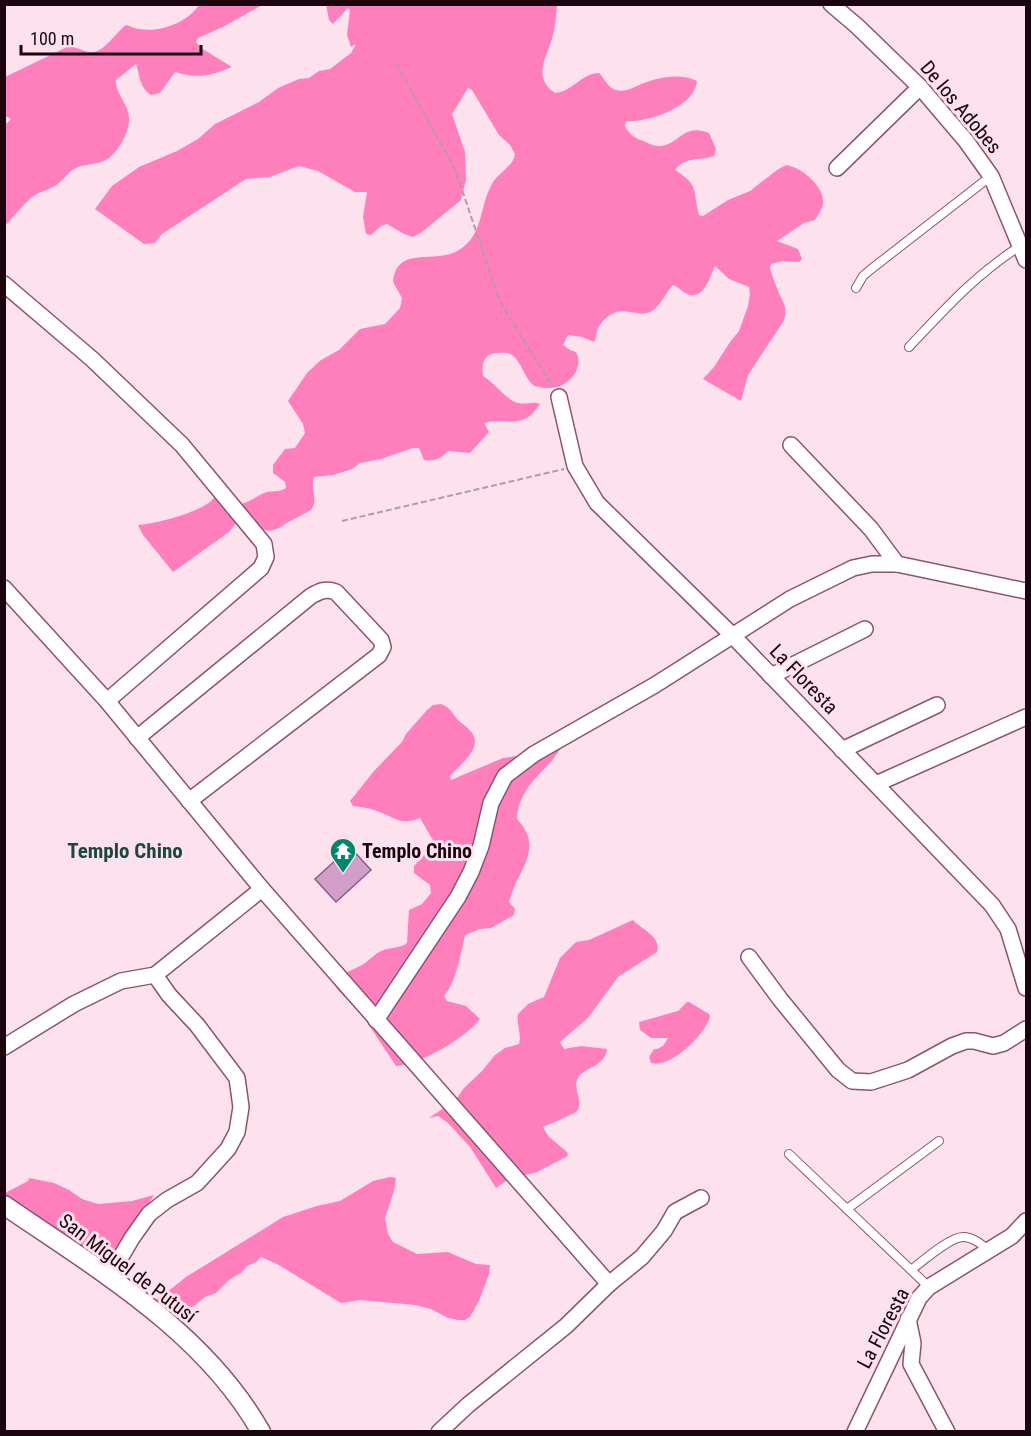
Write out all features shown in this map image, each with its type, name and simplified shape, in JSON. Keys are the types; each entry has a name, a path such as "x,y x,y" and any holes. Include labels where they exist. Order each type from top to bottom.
{"street":[{"name":"De los Adobes","path":"831,4 920,87 966,141 991,176 1023,253"},
{"path":"837,168 920,87"},
{"path":"4,284 92,359 182,445 264,544 266,557 261,568 107,701"},
{"name":"La Floresta","path":"559,397 575,466 597,502 732,634 1000,915 1008,929 1026,988"},
{"path":"791,445 871,530 897,564"},
{"path":"376,1020 458,897 481,846 491,803 505,776 534,754 655,685 790,599 853,568 872,564 897,564 1026,591"},
{"path":"4,588 107,701 262,889 609,1284"},
{"path":"137,738 321,590 330,589 336,592 381,640 383,646 379,654 189,801"},
{"path":"771,676 865,629"},
{"path":"842,750 937,705"},
{"path":"876,784 1026,717"},
{"path":"4,1047 74,1004 121,981 155,975 262,889"},
{"path":"749,957 838,1070 852,1081 871,1082 908,1070 966,1041 993,1046 1026,1029"},
{"path":"110,1277 132,1238 150,1214 167,1200 197,1183 228,1149 237,1132 241,1107 237,1078 197,1024 169,995 155,975"},
{"path":"439,1431 566,1326 609,1284 642,1257 664,1231 675,1212 700,1198"},
{"name":"San Miguel de Putusí","path":"4,1205 110,1277 168,1322 211,1364 247,1406 261,1431"},
{"name":"La Floresta","path":"855,1431 919,1298 929,1287 1012,1236 1026,1221"},
{"path":"908,1319 913,1343 910,1364 947,1431"}],"lane":[{"path":"855,288 870,270 991,176"},
{"path":"909,347 966,286 993,263 1023,253"},
{"path":"847,1209 939,1141"},
{"path":"789,1154 929,1287"},
{"path":"911,1270 949,1242 961,1237 970,1238 988,1250"}],"path":[{"path":"396,63 455,169 500,302 559,397"},
{"path":"342,521 575,466"}],"shaded area":[{"path":"326,4 557,5 551,42 542,69 545,82 555,93 567,89 587,76 599,73 611,87 620,91 670,77 684,77 697,81 694,90 679,106 657,116 626,121 625,127 637,139 658,146 673,142 687,132 709,133 716,149 714,156 688,161 675,170 692,184 699,215 703,216 728,200 750,191 786,165 805,173 820,190 822,207 815,220 804,223 777,241 798,249 802,259 799,262 783,261 771,264 772,276 785,308 785,317 748,375 741,401 703,379 739,331 750,294 749,287 729,279 715,266 707,285 700,293 690,295 673,285 652,311 640,314 621,311 607,317 599,327 594,342 568,335 563,345 576,352 578,364 574,375 561,386 545,388 534,386 510,354 493,353 489,355 483,363 483,376 513,401 540,404 527,418 484,423 489,432 470,453 448,451 438,459 424,460 419,448 413,448 381,459 360,463 352,469 333,475 314,477 314,502 311,510 270,531 255,523 240,504 267,492 286,488 285,482 273,473 273,465 285,449 295,448 305,433 303,424 288,401 307,373 321,360 339,350 360,329 385,324 400,308 402,298 393,282 396,270 402,263 418,257 449,254 467,244 477,228 493,182 509,165 515,154 510,145 499,135 472,90 468,88 452,114 465,152 466,180 461,200 413,237 387,224 371,235 366,234 363,217 367,192 355,192 318,171 299,166 270,177 246,179 162,234 155,243 144,244 95,209 112,186 139,167 177,151 198,139 215,124 259,102 278,88 299,79 309,78 319,71 330,69 351,53 356,44 351,47 347,35 350,10 348,8 333,24 329,20"},
{"path":"199,5 262,5 198,38 196,42 201,48 232,67 204,76 175,72 160,93 151,95 142,85 136,64 116,80 116,85 127,108 129,123 123,140 113,155 106,160 74,169 55,185 33,196 5,226 5,125 11,119 5,116 5,77 69,46 88,52 98,50 109,43 126,25 148,30 165,28 181,21"},
{"path":"217,498 238,521 229,532 173,572 143,535 138,525 167,520 190,512"},
{"path":"441,704 469,729 475,739 473,750 450,776 451,780 503,758 565,742 531,783 520,803 517,819 527,833 529,852 509,902 515,909 514,915 491,928 480,929 465,935 455,976 444,996 447,1001 466,1006 480,1019 453,1042 429,1056 396,1066 363,1016 337,989 331,978 362,965 381,951 407,943 409,910 422,904 431,893 430,885 414,873 414,866 434,842 420,818 407,821 397,820 374,810 353,806 350,801 427,710 433,705"},
{"path":"633,920 654,938 658,947 657,952 618,977 588,1018 560,1042 564,1049 581,1046 607,1049 599,1063 578,1078 576,1086 579,1107 577,1111 543,1127 548,1136 567,1152 568,1156 537,1172 509,1179 496,1188 470,1147 448,1123 438,1116 429,1118 456,1100 463,1089 495,1055 505,1048 519,1044 518,1014 528,1004 544,997 560,958 576,942 589,940"},
{"path":"687,1002 709,1014 707,1024 694,1041 677,1056 668,1061 651,1063 649,1057 654,1049 663,1046 668,1038 651,1038 640,1030 639,1022 678,1011"},
{"path":"29,1178 54,1183 82,1199 98,1204 132,1201 154,1195 105,1279 5,1200 5,1193 28,1181"},
{"path":"396,1178 385,1218 388,1234 393,1242 417,1254 448,1252 476,1264 490,1265 479,1301 470,1317 465,1320 448,1318 431,1309 415,1305 360,1300 341,1303 277,1264 261,1257 230,1279 216,1293 205,1297 180,1313 169,1314 156,1302 186,1277 283,1217 340,1201 373,1181"}],"building":[{"name":"Templo Chino","path":"350,847 371,870 336,902 315,879"}],"place":[{"name":"Templo Chino","path":"343,874"}],"district":[{"name":"Templo Chino","path":"125,851"}]}
